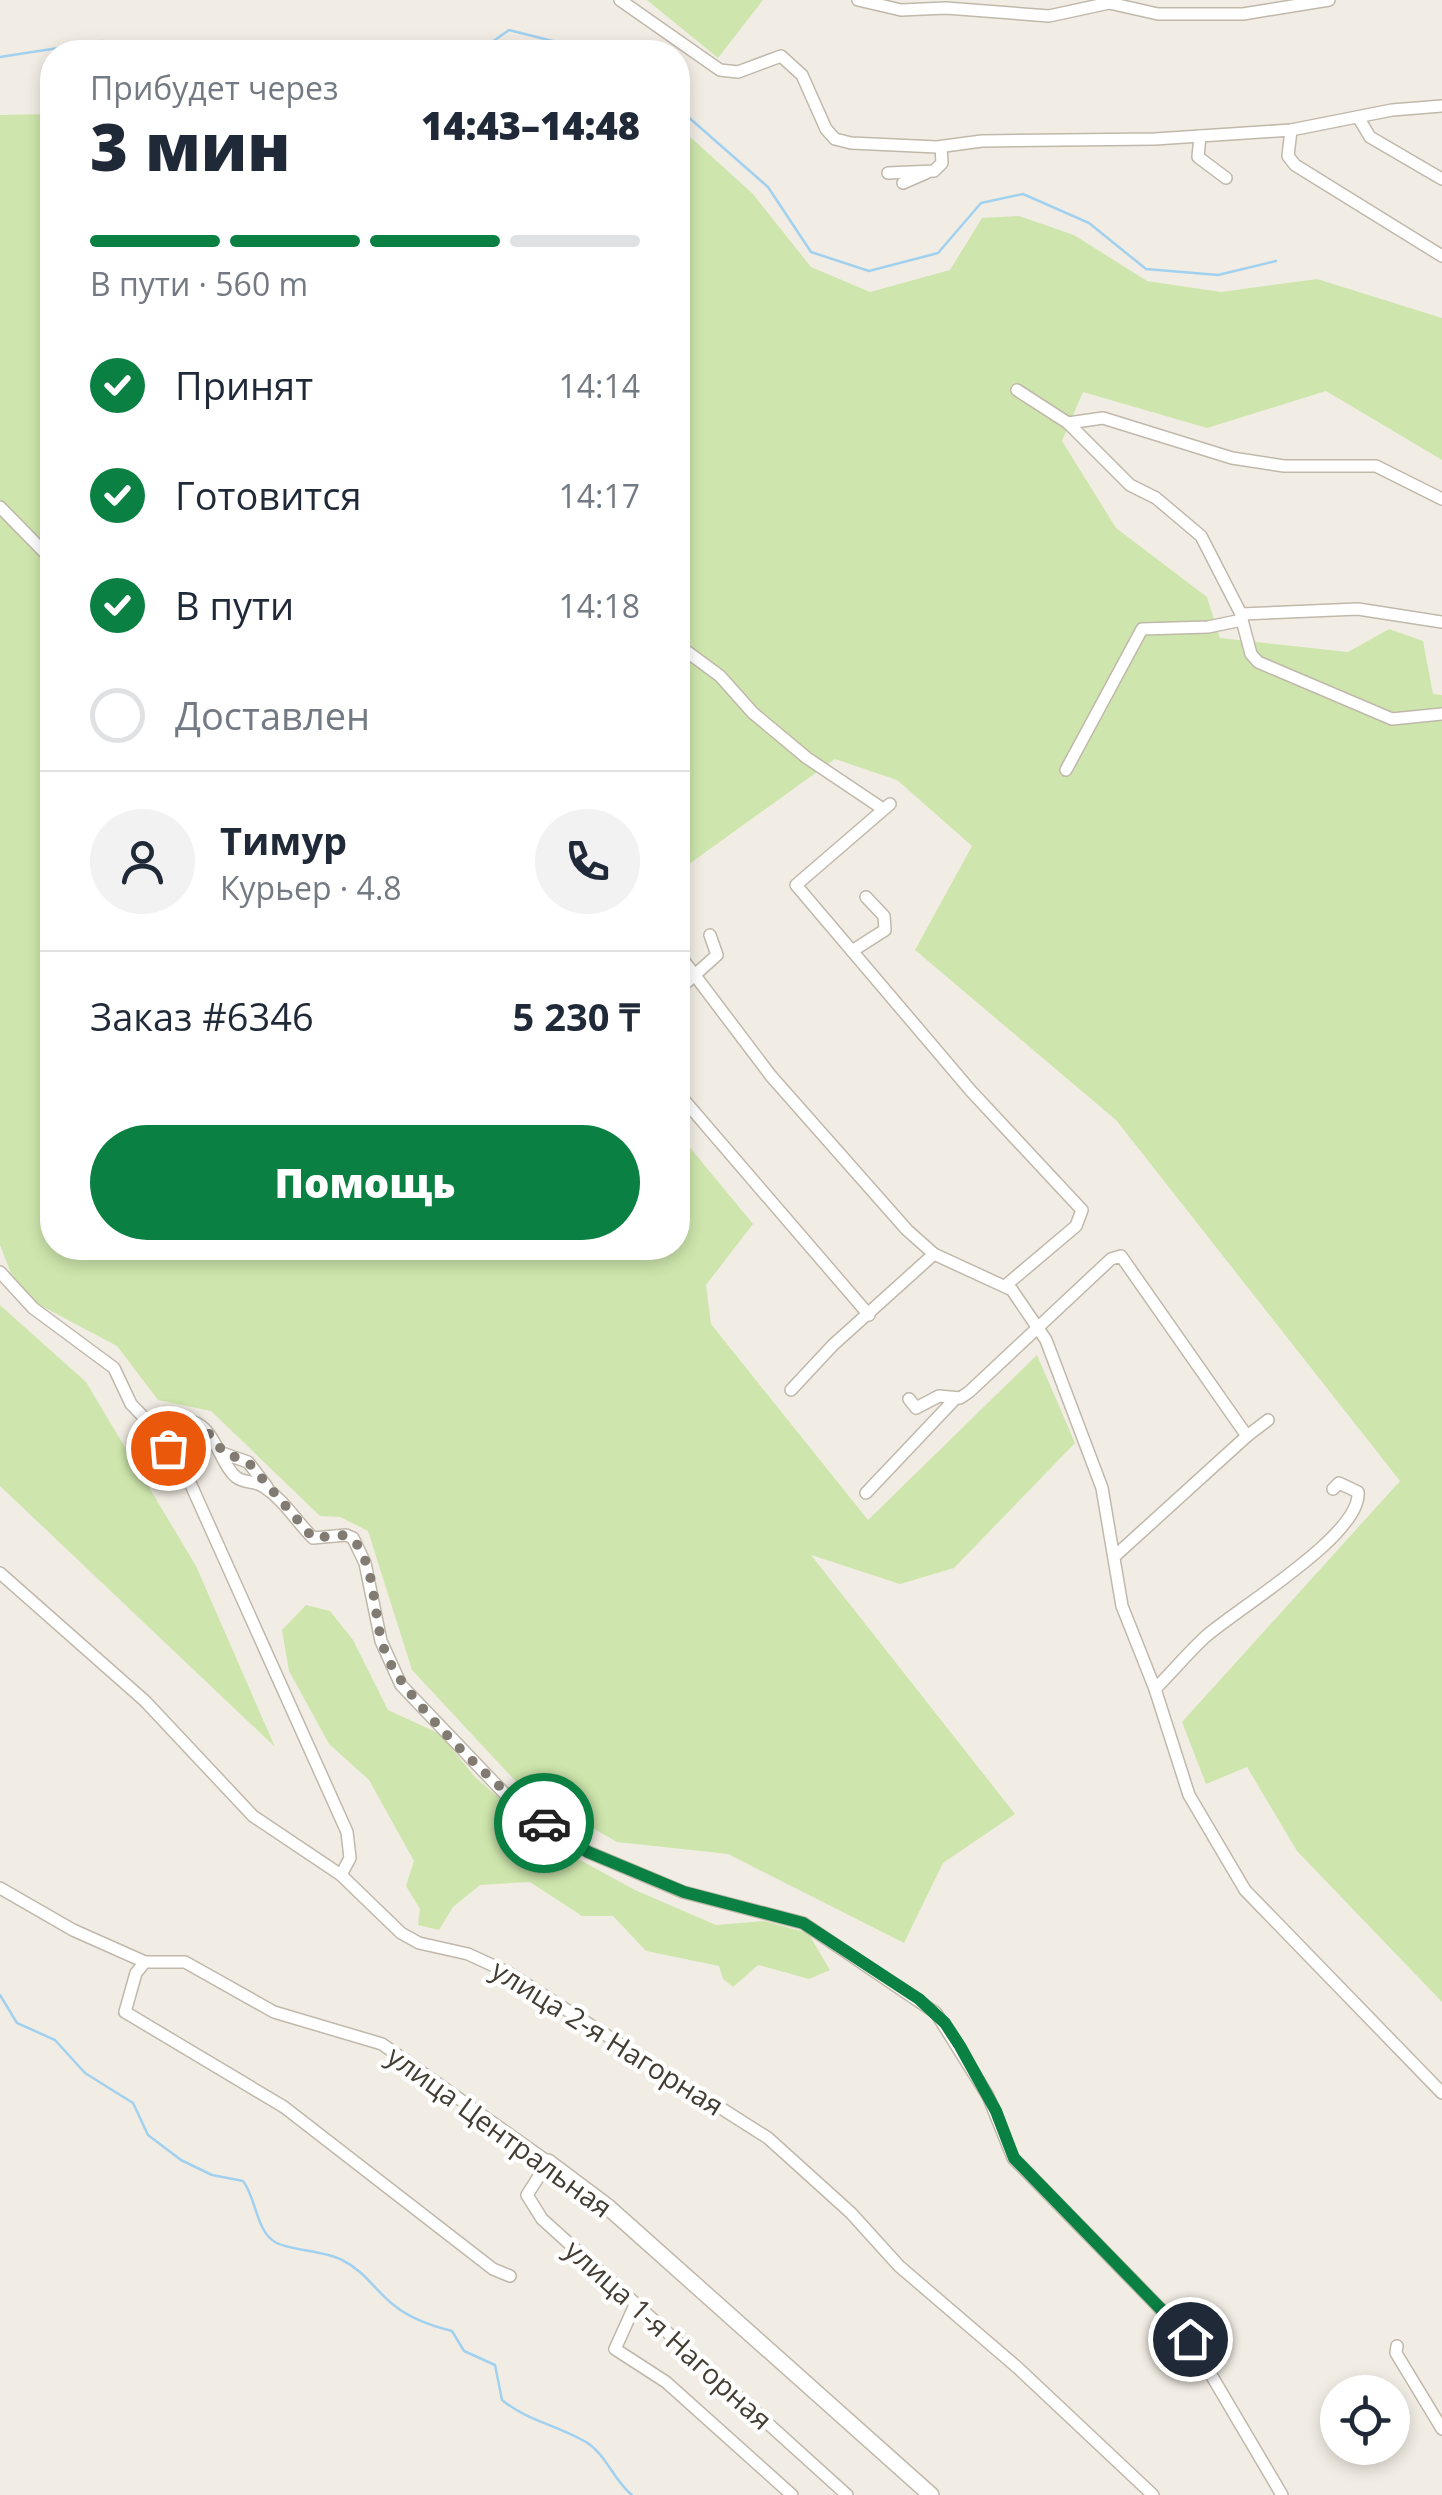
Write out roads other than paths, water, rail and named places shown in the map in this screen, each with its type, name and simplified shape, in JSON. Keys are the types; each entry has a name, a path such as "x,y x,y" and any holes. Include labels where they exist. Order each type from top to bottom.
{"street":[{"path":"620,0 677,40"},
{"path":"858,0 906,10 946,8 1049,16 1109,3 1158,14 1243,14 1329,0"},
{"path":"906,10 921,0"},
{"path":"690,49 720,70 738,72 780,56 788,59 802,75 834,139 940,146 982,141 1200,136 1290,130 1442,106"},
{"path":"1358,117 1370,137 1442,178"},
{"path":"1290,130 1288,156 1295,164 1442,256"},
{"path":"1200,136 1198,157 1226,178"},
{"path":"903,183 942,163 940,146"},
{"path":"888,174 926,173"},
{"path":"1017,390 1068,422 1130,485 1156,498 1201,536 1242,617 1251,654 1258,662 1392,719 1442,714"},
{"path":"1068,422 1104,418 1232,458 1284,466 1376,466 1442,499"},
{"path":"0,506 40,548"},
{"path":"1066,770 1142,629 1189,628 1242,617 1358,609 1442,622"},
{"path":"690,654 720,676 753,713 807,758 886,806 796,886 993,1116 1082,1210 1076,1226 1005,1286"},
{"path":"852,951 884,930 884,916 866,897"},
{"path":"690,975 718,955 710,935"},
{"path":"690,983 934,1254 1005,1286 1038,1328 1083,1432 1106,1501 1122,1606 1156,1689 1189,1795 1246,1890 1442,2092"},
{"path":"690,1108 869,1315"},
{"path":"791,1390 934,1254"},
{"path":"866,1493 956,1398 969,1392 1111,1260 1121,1256 1247,1436"},
{"path":"0,1272 28,1303 114,1368 131,1404 163,1439 207,1515 270,1670 347,1832 350,1858 341,1875"},
{"path":"908,1398 916,1408 939,1396 956,1398"},
{"path":"1116,1555 1268,1420"},
{"path":"163,1439 162,1427 173,1422 195,1424 218,1442 241,1481 257,1482 268,1490"},
{"path":"222,1452 248,1462 313,1538 346,1534 352,1538 366,1563 381,1641 401,1685 505,1794 567,1841 684,1892 803,1923 936,2013 988,2096 1014,2158 1190,2339 1282,2495"},
{"path":"1156,1689 1204,1638 1322,1546 1355,1512 1358,1492 1339,1483 1333,1489"},
{"name":"улица 2-я Нагорная","path":"0,1573 145,1701 253,1816 341,1875 410,1939 468,1954 507,1972 768,2138 852,2214 899,2266 1018,2368 1153,2495"},
{"name":"улица Центральная","path":"0,1888 73,1930 145,1962 185,1962 274,2012 382,2044 608,2207 931,2495"},
{"path":"145,1962 136,1974 125,2012 284,2108 458,2243 510,2276"},
{"name":"улица 1-я Нагорная","path":"548,2162 527,2195 534,2210 634,2307 846,2495"},
{"name":"улица 1-я Нагорная","path":"634,2307 615,2349 673,2388 792,2495"},
{"path":"1397,2346 1396,2353 1442,2429"}],"waterway":[{"path":"495,40 509,30 549,40"},
{"path":"0,57 40,51"},
{"path":"690,119 768,187 811,252 869,271 938,253 981,203 1023,194 1089,223 1146,269 1218,275 1276,261"},
{"path":"0,1995 17,2023 55,2040 85,2073 133,2103 148,2135 181,2160 212,2175 243,2181 264,2230 275,2242 342,2260 401,2311 452,2331 464,2351 495,2365 502,2400 586,2442 632,2495"}]}
